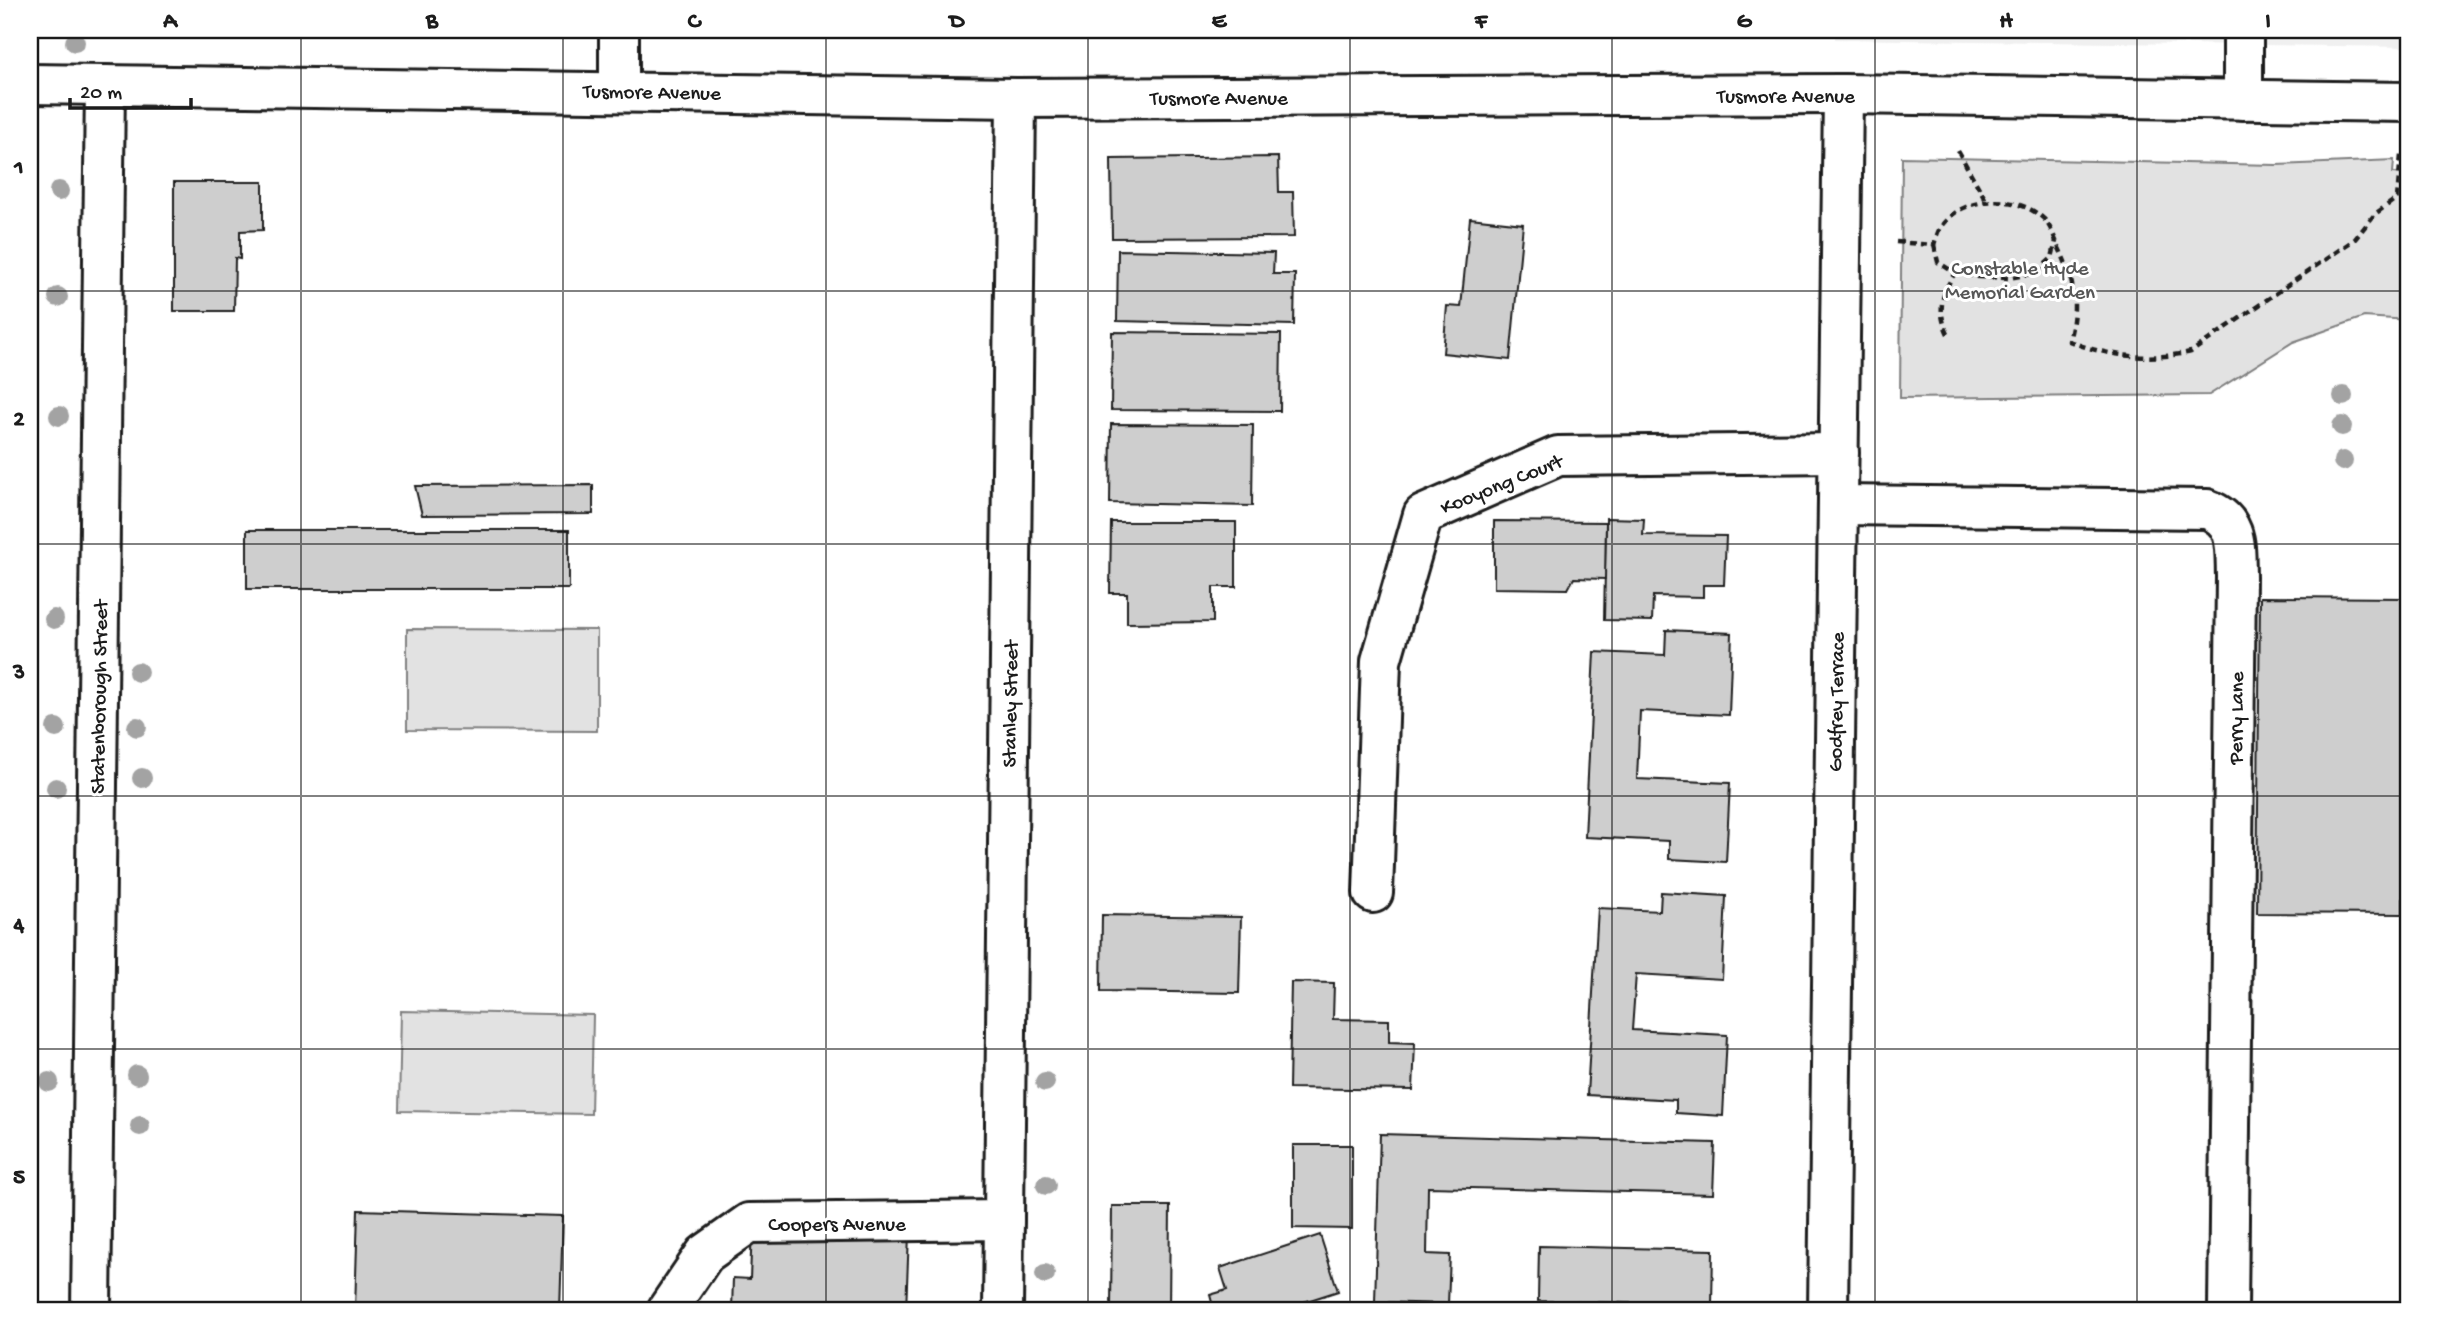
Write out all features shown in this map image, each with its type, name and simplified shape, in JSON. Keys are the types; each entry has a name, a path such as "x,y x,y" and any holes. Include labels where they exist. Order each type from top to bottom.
{"street":[{"path":"618,30 618,90"},
{"path":"2243,30 2243,100"},
{"name":"Tusmore Avenue","path":"30,84 618,90 1016,98 1843,94 2408,102"},
{"name":"Statenborough Street","path":"91,1310 105,85"},
{"name":"Godfrey Terrace","path":"1828,1310 1843,94"},
{"name":"Stanley Street","path":"1003,1310 1016,98"},
{"name":"Kooyong Court","path":"1373,892 1381,660 1423,515 1558,456 1839,453"},
{"name":"Perry Lane","path":"1838,505 2207,509 2221,514 2230,524 2236,577 2228,1310"},
{"name":"Coopers Avenue","path":"667,1310 705,1254 749,1223 1004,1220"}],"path":[{"path":"1958,151 1987,202"},
{"path":"2056,240 2052,258 2035,273 2009,278 1955,273 1938,262 1934,245 1941,226 1952,215 1987,202 2008,201 2030,208 2046,221 2056,240 2068,268 2076,296 2069,341 2090,350 2124,356 2168,357 2191,352 2355,239 2375,214 2397,198 2401,155"},
{"path":"1896,242 1934,245"},
{"path":"1948,334 1941,319 1941,302 1955,273"}],"shaded area":[{"path":"1835,30 2408,30 2408,47 1835,39"}],"green space":[{"name":"Constable Hyde Memorial Garden","path":"1902,157 2276,165 2394,160 2393,173 2408,174 2408,320 2364,317 2293,342 2209,395 1900,398"},
{"path":"407,629 597,630 597,731 407,730"},
{"path":"401,1011 593,1015 591,1114 399,1111"}],"building":[{"path":"1278,157 1279,192 1293,192 1294,237 1112,238 1111,159"},
{"path":"174,182 263,182 263,230 240,231 240,259 235,258 234,311 174,311"},
{"path":"1470,218 1523,224 1510,360 1443,353 1447,306 1461,307"},
{"path":"1118,250 1274,253 1273,274 1295,274 1294,325 1117,321"},
{"path":"1112,332 1281,334 1280,411 1111,410"},
{"path":"1111,424 1253,425 1252,506 1110,503"},
{"path":"593,485 593,514 422,515 415,486"},
{"path":"1606,518 1644,519 1643,535 1726,536 1724,585 1703,585 1703,597 1653,596 1652,621 1604,620"},
{"path":"1494,521 1606,522 1605,579 1574,578 1568,589 1494,588"},
{"path":"1111,522 1236,522 1236,587 1213,587 1213,622 1127,623 1127,593 1110,593"},
{"path":"247,530 569,530 569,589 247,589"},
{"path":"2260,597 2405,598 2403,914 2257,913"},
{"path":"1666,630 1732,633 1729,715 1640,711 1637,779 1730,783 1726,862 1669,859 1669,841 1585,837 1594,652 1665,655"},
{"path":"1661,892 1726,896 1722,979 1636,974 1632,1030 1727,1035 1723,1116 1676,1113 1676,1100 1587,1095 1598,908 1660,911"},
{"path":"1102,915 1241,917 1239,993 1101,991"},
{"path":"1291,982 1334,983 1333,1019 1389,1020 1389,1042 1415,1043 1413,1090 1289,1088"},
{"path":"1380,1134 1715,1143 1713,1194 1428,1187 1427,1254 1450,1255 1448,1304 1375,1302"},
{"path":"1293,1145 1352,1145 1352,1229 1293,1228"},
{"path":"1112,1206 1170,1206 1169,1310 1111,1310"},
{"path":"358,1210 563,1216 560,1310 355,1310"},
{"path":"752,1228 909,1234 906,1310 732,1310 733,1278 750,1279"},
{"path":"1320,1235 1338,1291 1279,1310 1214,1310 1210,1295 1227,1290 1220,1268"},
{"path":"1539,1246 1713,1250 1712,1305 1538,1301"}]}
